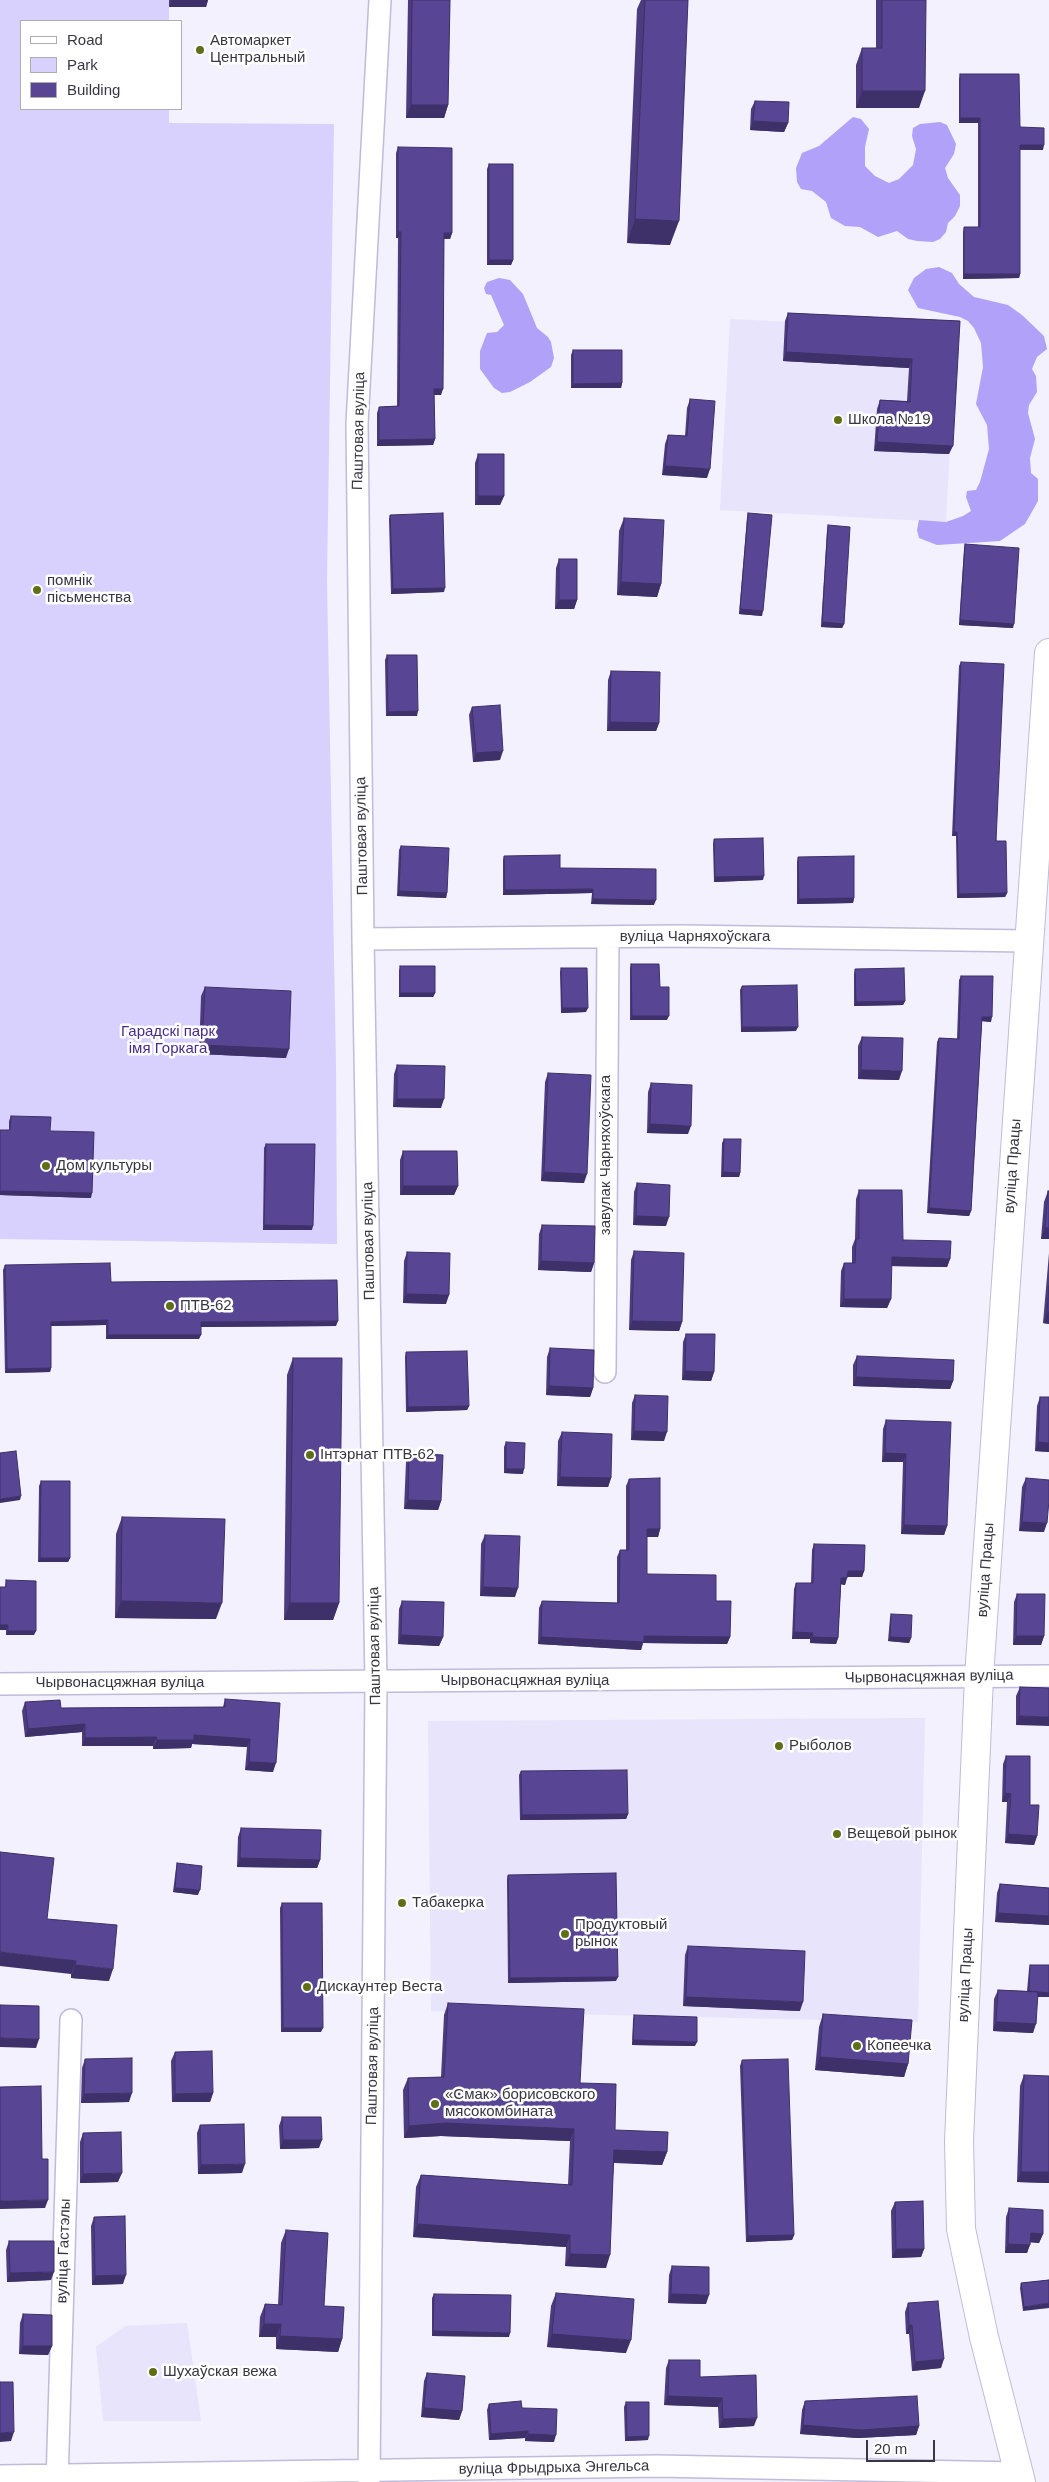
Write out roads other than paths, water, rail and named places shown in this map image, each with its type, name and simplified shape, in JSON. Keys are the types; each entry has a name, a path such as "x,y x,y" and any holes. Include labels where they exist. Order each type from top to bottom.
{"main road":[{"name":"вуліца Працы","path":"1019,2478 984,2337 961,2229 959,2141 979,1677 1049,653"}],"street":[{"name":"Паштовая вуліца","path":"369,2476 376,1682 363,938 357,424 380,0"},
{"name":"вуліца Чарняхоўскага","path":"363,938 681,936 1028,941"},
{"name":"завулак Чарняхоўскага","path":"605,1372 608,937"},
{"name":"Чырвонасцяжная вуліца","path":"0,1684 1049,1676"},
{"name":"вуліца Гастэлы","path":"57,2479 72,2020"},
{"name":"вуліца Фрыдрыха Энгельса","path":"0,2476 57,2479 369,2476 657,2466 1019,2478"}],"place":[{"name":"Автомаркет Центральный","path":"200,50"},
{"name":"Школа №19","path":"838,420"},
{"name":"помнік пісьменства","path":"37,590"},
{"name":"Дом культуры","path":"46,1166"},
{"name":"ПТВ-62","path":"170,1306"},
{"name":"Інтэрнат ПТВ-62","path":"310,1455"},
{"name":"Рыболов","path":"779,1746"},
{"name":"Вещевой рынок","path":"837,1834"},
{"name":"Табакерка","path":"402,1903"},
{"name":"Продуктовый рынок","path":"565,1934"},
{"name":"Дискаунтер Веста","path":"307,1987"},
{"name":"Копеечка","path":"857,2046"},
{"name":"«Смак» борисовского мясокомбината","path":"435,2104"},
{"name":"Шухаўская вежа","path":"153,2372"}],"park label":[{"name":"Гарадскі парк імя Горкага","path":"168,1040"}]}
